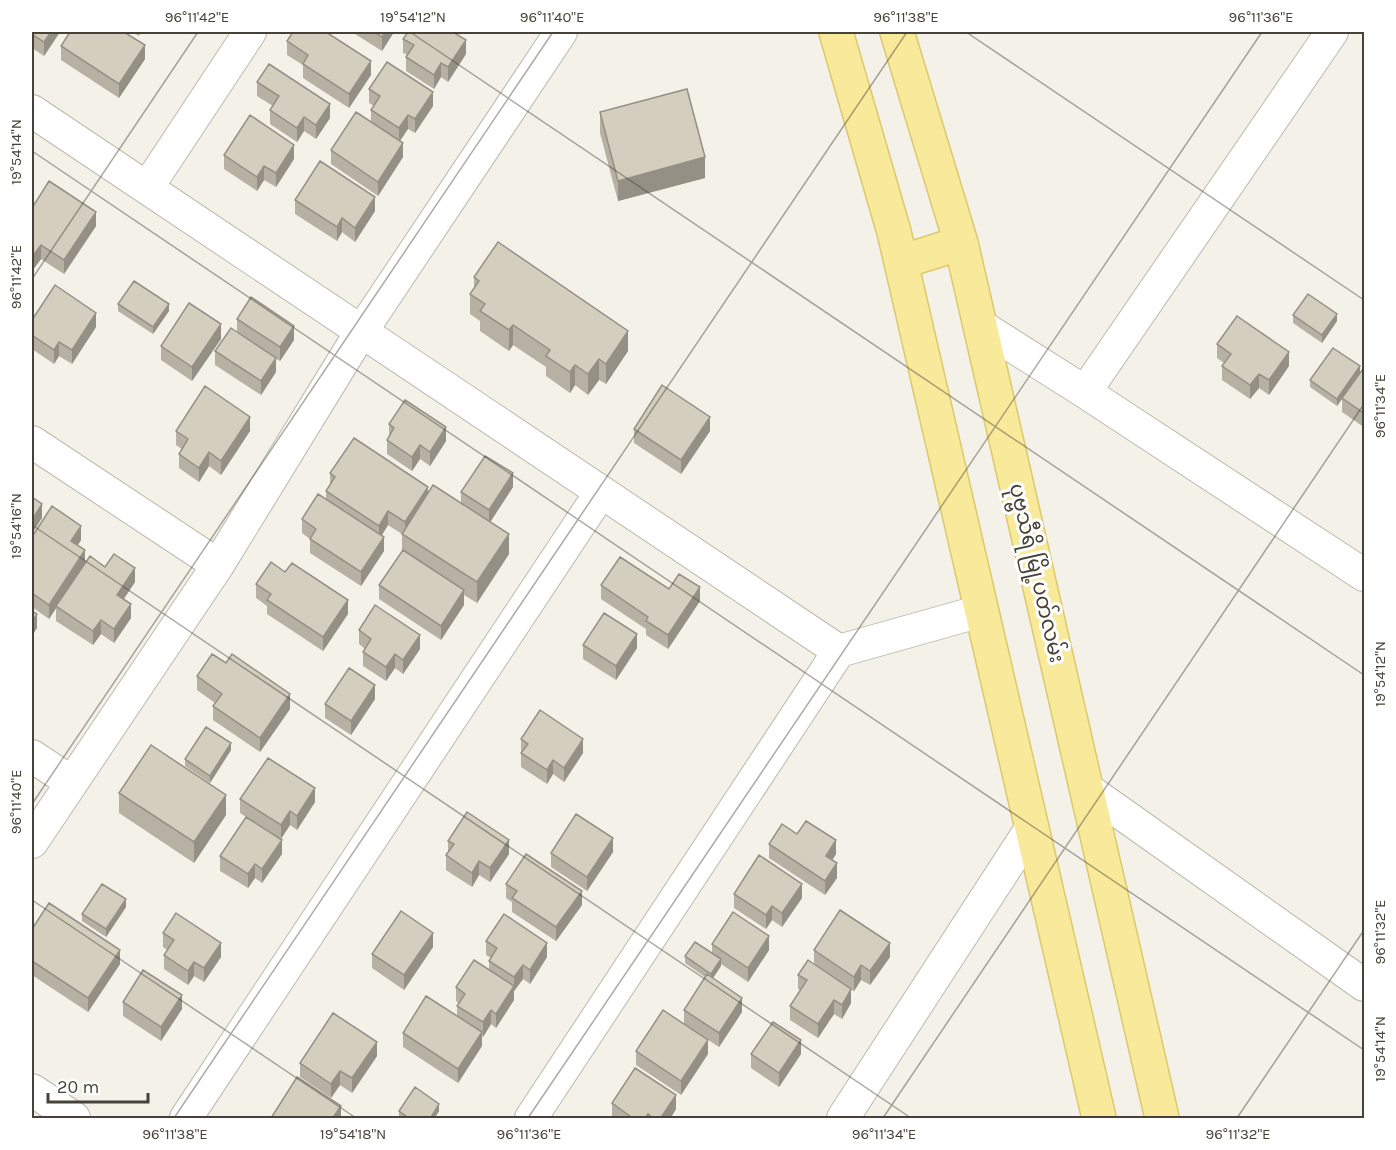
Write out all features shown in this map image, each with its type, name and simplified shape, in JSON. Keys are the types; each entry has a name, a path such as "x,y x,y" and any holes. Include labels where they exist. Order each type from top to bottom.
{"main road":[{"path":"836,32 894,232 1099,1119"},
{"name":"ပုဗ္ဗသီရိ မြို့ပတ်လမ်း","path":"897,32 962,243 1162,1119"},
{"path":"901,262 962,243"}],"street":[{"path":"147,188 250,32"},
{"path":"32,842 218,565 361,332 561,32"},
{"path":"1085,392 1332,32"},
{"path":"32,111 839,651"},
{"path":"981,326 1365,575"},
{"path":"32,442 218,565"},
{"path":"186,1119 601,492"},
{"path":"531,1119 839,651 981,611"},
{"path":"32,756 71,782"},
{"path":"1086,789 1365,985"},
{"path":"843,1119 1032,827"},
{"path":"32,1090 74,1119"}],"building":[{"path":"32,32 51,32 44,42"},
{"path":"70,32 124,32 145,45 119,84 61,46"},
{"path":"293,32 326,32 371,61 349,94 303,64 308,55 287,41"},
{"path":"374,32 385,32 382,37"},
{"path":"408,32 453,32 466,40 448,67 441,63 434,75 406,57 414,45 403,39"},
{"path":"387,62 433,92 415,119 408,115 399,128 371,110 380,96 369,89"},
{"path":"269,64 330,104 316,125 304,117 297,128 270,110 279,96 257,82"},
{"path":"687,89 705,157 618,181 600,112"},
{"path":"356,112 403,143 378,182 331,150"},
{"path":"250,115 294,145 276,173 264,166 257,177 224,155"},
{"path":"320,161 375,197 355,228 342,218 337,227 295,200"},
{"path":"49,181 96,212 64,260 41,245 32,257 32,208"},
{"path":"498,242 628,331 606,364 599,359 588,374 575,365 570,372 546,356 550,350 513,325 509,330 480,311 485,304 470,294 479,281 474,277"},
{"path":"134,281 169,304 153,327 118,304"},
{"path":"55,285 96,313 72,350 59,342 54,350 32,335 32,320"},
{"path":"1308,294 1337,314 1322,335 1293,315"},
{"path":"251,297 294,326 280,347 237,319"},
{"path":"189,303 221,324 192,367 161,346"},
{"path":"1237,316 1289,352 1269,380 1259,374 1250,385 1222,366 1231,354 1217,344"},
{"path":"231,328 276,358 261,381 215,351"},
{"path":"1333,348 1360,366 1337,399 1310,380"},
{"path":"1365,366 1365,414 1342,398"},
{"path":"662,385 710,417 681,460 634,429"},
{"path":"205,386 250,417 221,461 209,452 199,468 179,454 188,439 176,431"},
{"path":"405,400 446,427 430,452 420,445 412,457 387,440 394,428 389,424"},
{"path":"354,438 428,487 405,522 388,511 379,526 326,491 335,477 330,473"},
{"path":"485,456 513,473 489,510 461,492"},
{"path":"433,485 509,534 477,582 402,534"},
{"path":"318,494 384,537 361,572 310,539 316,529 302,519"},
{"path":"32,497 42,504 32,520"},
{"path":"52,506 81,526 71,541 85,550 49,605 32,593 32,537"},
{"path":"403,550 464,590 441,626 379,585"},
{"path":"114,554 135,568 117,595 131,604 114,629 101,620 93,631 56,606 90,556 105,567"},
{"path":"620,557 669,589 679,574 700,587 668,635 646,621 648,617 601,585"},
{"path":"271,562 285,572 292,563 348,600 323,637 267,600 271,594 256,584"},
{"path":"375,605 420,635 403,660 395,654 386,667 363,652 371,639 359,630"},
{"path":"32,611 37,614 32,622"},
{"path":"604,613 637,634 616,666 583,645"},
{"path":"212,654 226,663 232,654 290,694 260,738 213,706 222,694 197,676"},
{"path":"349,668 375,685 351,721 325,704"},
{"path":"540,710 583,739 564,768 553,760 547,770 521,753 528,744 521,739"},
{"path":"206,727 231,743 210,776 185,759"},
{"path":"151,745 226,795 194,842 119,793"},
{"path":"268,758 315,788 297,816 290,811 281,825 240,799"},
{"path":"467,812 509,840 490,868 479,861 472,873 446,855 454,844 448,841"},
{"path":"576,814 613,838 587,877 551,853"},
{"path":"246,817 282,840 262,869 255,864 248,874 220,856"},
{"path":"806,821 836,840 826,856 837,863 825,881 769,844 782,824 797,834"},
{"path":"526,854 582,891 556,927 512,898 517,891 506,884"},
{"path":"759,855 802,884 782,913 772,906 766,915 734,894"},
{"path":"102,884 126,899 106,929 82,914"},
{"path":"49,903 120,950 88,998 32,961 32,929"},
{"path":"840,910 890,943 870,971 861,965 854,977 814,950"},
{"path":"401,911 433,933 404,975 372,954"},
{"path":"733,912 769,936 748,968 712,944"},
{"path":"176,913 221,943 204,968 194,962 188,971 164,955 174,940 163,933"},
{"path":"504,914 547,943 530,970 523,965 514,977 489,961 497,948 486,941"},
{"path":"695,942 721,959 711,974 685,956"},
{"path":"474,960 514,986 496,1014 491,1010 483,1022 457,1006 465,994 456,987"},
{"path":"808,960 851,989 842,1005 834,1000 818,1024 790,1006 807,980 798,975"},
{"path":"143,970 182,995 161,1027 123,1002"},
{"path":"707,974 742,998 719,1033 684,1010"},
{"path":"426,996 482,1032 458,1069 403,1033"},
{"path":"663,1010 708,1040 681,1081 636,1051"},
{"path":"333,1013 377,1042 352,1078 340,1071 331,1084 300,1063"},
{"path":"773,1022 801,1040 779,1073 751,1054"},
{"path":"635,1068 676,1095 660,1119 654,1119 648,1114 645,1119 634,1119 612,1103"},
{"path":"297,1077 341,1106 332,1119 271,1118"},
{"path":"415,1087 439,1104 430,1119 410,1119 399,1111"}]}
